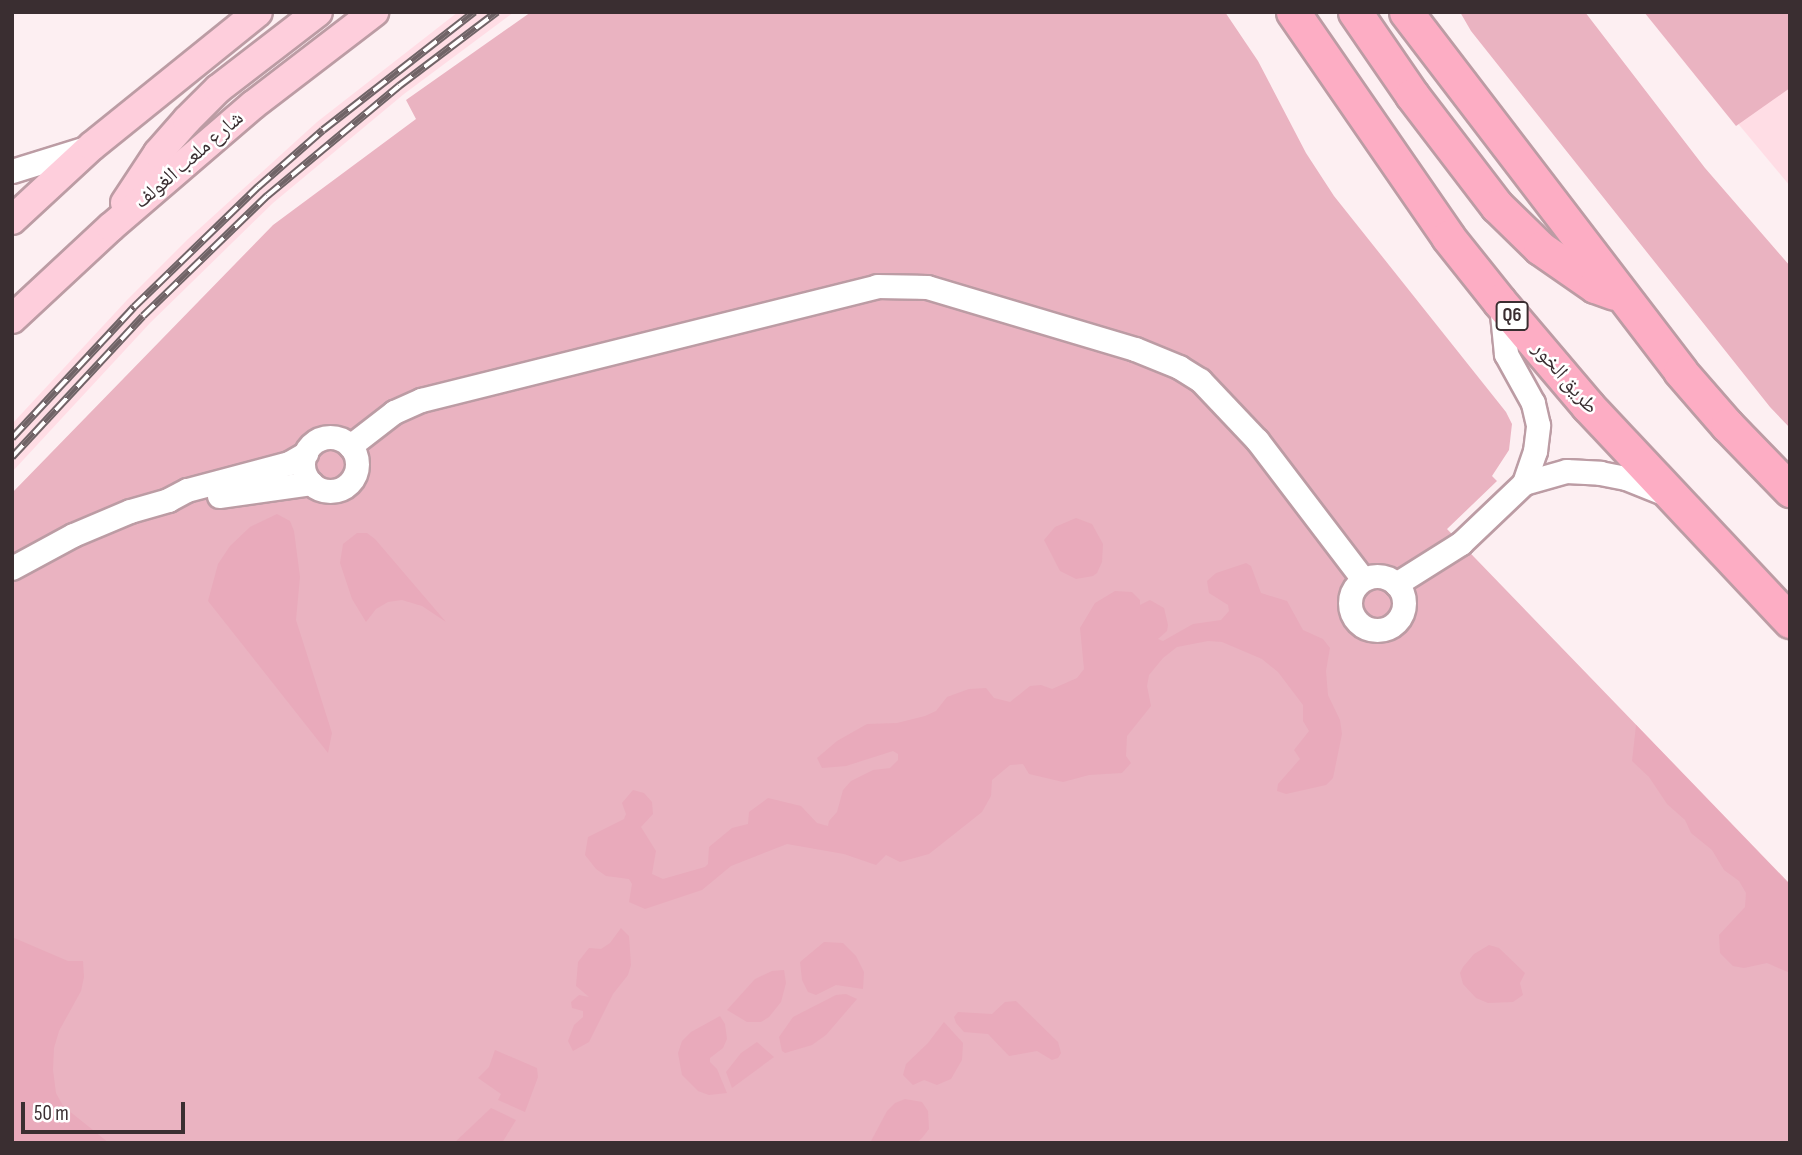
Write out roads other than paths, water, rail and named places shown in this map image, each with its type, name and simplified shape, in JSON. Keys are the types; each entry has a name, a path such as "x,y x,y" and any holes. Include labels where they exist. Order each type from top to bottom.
{"highway":[{"name":"طريق الخور","path":"1293,12 1448,237 1502,304 1670,495 1790,621"},
{"path":"1355,12 1412,95 1497,206 1541,248 1576,274 1595,286 1622,296"},
{"path":"1411,16 1622,296 1727,425 1790,490"}],"main road":[{"path":"12,220 92,146 258,12"},
{"path":"111,227 139,180 187,120 218,89 318,12"},
{"name":"شارع ملعب الغولف","path":"12,319 111,227 253,105 374,12"}],"street":[{"path":"12,171 92,146"},
{"path":"351,446 394,412 421,400 877,286 928,287 1135,349 1180,367 1200,380 1257,440 1363,579"},
{"path":"1396,584 1461,543 1524,483 1535,452 1538,425 1532,403 1506,354 1502,304"},
{"path":"12,568 73,535 168,500 187,489 279,466 306,453 318,440 326,438 344,441 351,446 357,468 350,482 329,491 311,483 254,489 190,503 168,500"},
{"path":"306,453 304,469 311,483"},
{"path":"1524,483 1566,471 1600,472 1626,478 1670,495"},
{"path":"1383,577 1396,584 1403,597 1398,620 1385,629 1370,630 1356,621 1349,607 1352,592 1363,579 1383,577"}],"railway":[{"path":"12,438 134,307 258,187 323,130 474,12"},
{"path":"12,457 143,316 267,196 399,86 497,12"}]}
